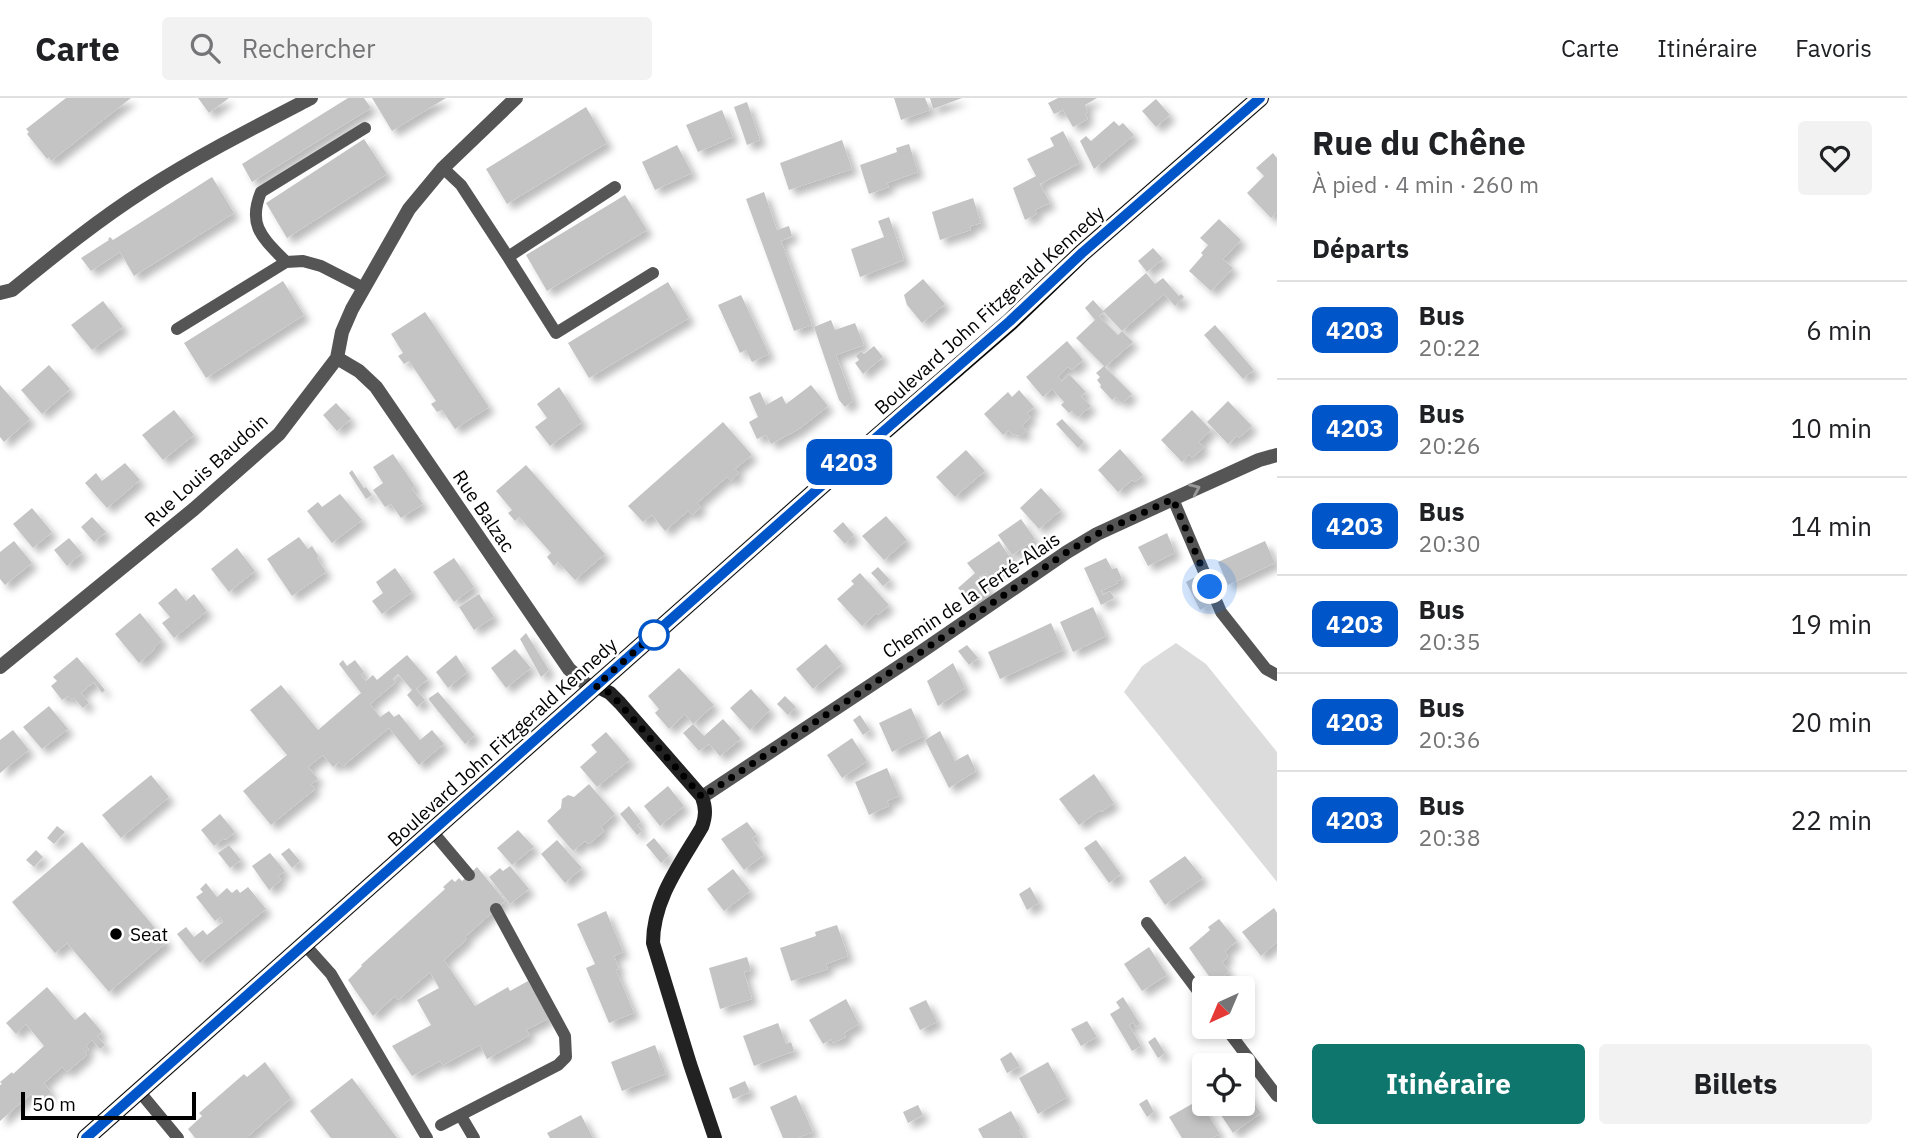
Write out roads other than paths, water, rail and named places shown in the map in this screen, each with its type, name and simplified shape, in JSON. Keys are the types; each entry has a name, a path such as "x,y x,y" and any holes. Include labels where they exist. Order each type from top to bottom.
{"main road":[{"name":"Boulevard John Fitzgerald Kennedy","path":"86,1138 1260,98"}],"street":[{"path":"0,293 12,290 76,237 146,189 311,98"},
{"name":"Rue Louis Baudoin","path":"0,667 146,549 279,434 337,358 342,332 352,309 409,209 443,168 516,98"},
{"name":"Rue Balzac","path":"337,358 359,371 376,387 569,669 587,685 596,686"},
{"name":"Chemin de la Ferté-Alais","path":"702,797 1097,534 1277,454"},
{"path":"596,686 610,693 620,704 702,797 705,806 706,817 702,827 663,895 655,920 653,943 715,1138"}],"lane":[{"path":"286,262 264,240 255,223 256,206 261,192 365,128"},
{"path":"443,168 461,185 556,333 653,273"},
{"path":"508,257 615,187"},
{"path":"177,329 286,262 303,261 321,266 364,288"},
{"path":"1173,499 1221,612 1266,669 1277,675"},
{"path":"432,831 469,875"},
{"path":"441,1125 558,1065 566,1057 565,1036 496,909"},
{"path":"1147,923 1192,983"},
{"path":"304,945 331,974 426,1138"},
{"path":"1235,1040 1277,1096"},
{"path":"139,1091 178,1138"},
{"path":"461,1116 474,1138"}],"place":[{"name":"Seat","path":"116,934"}]}
